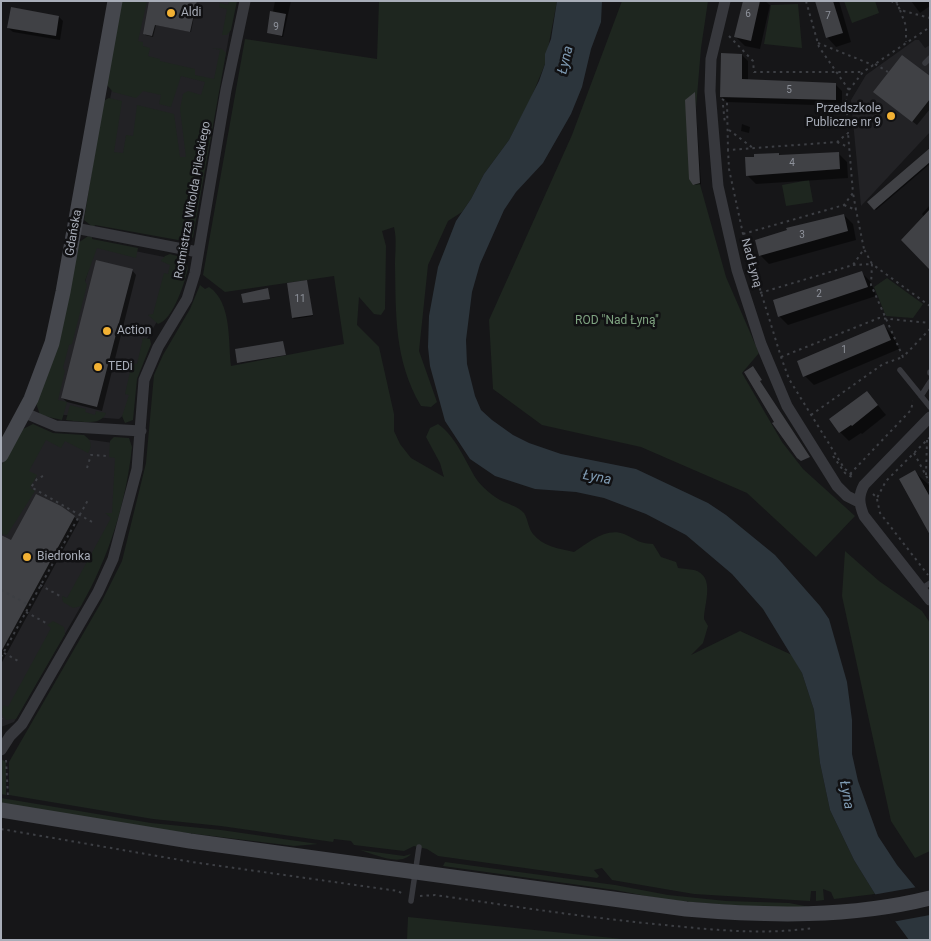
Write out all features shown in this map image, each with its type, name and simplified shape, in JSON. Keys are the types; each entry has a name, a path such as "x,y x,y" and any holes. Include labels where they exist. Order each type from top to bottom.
{"main road":[{"name":"Gdańska","path":"1,456 25,413 52,343 75,228 115,1"},
{"path":"5,804 190,841 686,909 769,914 841,912 930,898"}],"street":[{"name":"Rotmistrza Witolda Pileckiego","path":"3,754 10,736 22,724 108,571 120,540 132,491 141,431 143,393 149,364 186,299 195,274 226,90 245,1"},
{"name":"Nad Łyną","path":"725,1 711,59 718,186 737,270 762,344 787,406 837,486 847,496 859,502"},
{"path":"75,228 198,252"},
{"path":"25,413 56,426 141,431"},
{"path":"930,417 860,482 859,502 864,516 926,586 930,600"}],"lane":[{"path":"900,370 930,407"},
{"path":"921,396 930,382"},
{"path":"411,901 419,847"}],"path":[{"path":"806,1 818,43 848,90"},
{"path":"891,1 898,5"},
{"path":"896,1 906,26 906,43"},
{"path":"900,10 930,18"},
{"path":"930,27 863,72 848,90 846,97 848,147 853,193 864,249 872,264 930,306"},
{"path":"726,33 753,61 754,72 863,72"},
{"path":"906,35 912,39"},
{"path":"818,43 888,72"},
{"path":"714,94 727,102 729,169 743,234 760,293 789,379 850,474 877,498 880,513 930,576"},
{"path":"720,102 725,109 724,143 729,192"},
{"path":"728,130 753,148"},
{"path":"837,142 848,133"},
{"path":"728,150 837,142 848,147"},
{"path":"743,234 844,204 853,193"},
{"path":"844,204 856,210"},
{"path":"853,265 864,249"},
{"path":"760,293 853,265 872,264"},
{"path":"872,264 871,285 903,357"},
{"path":"781,357 879,318 883,312"},
{"path":"879,318 930,323"},
{"path":"812,414 883,364 903,357 930,329"},
{"path":"775,351 788,383 808,418 844,473 860,482"},
{"path":"850,474 911,410 916,398 921,396"},
{"path":"877,498 886,481 930,437"},
{"path":"926,440 926,475"},
{"path":"914,453 930,483"},
{"path":"87,468 91,455 108,456"},
{"path":"43,476 37,478 32,487 92,522"},
{"path":"1,657 88,500"},
{"path":"40,585 60,596"},
{"path":"1,590 29,605"},
{"path":"26,612 46,623"},
{"path":"4,653 18,660"},
{"path":"3,754 7,762 5,804"},
{"path":"435,895 436,890"}],"shaded area":[{"path":"129,1 235,1 226,53 190,215 90,202"},
{"name":"Przedszkole Publiczne nr 9","path":"915,40 919,40 925,48 930,45 930,132 861,206 851,100 866,75"},
{"path":"96,243 174,259 176,288 143,346 128,411 119,419 51,414 68,342"},
{"path":"48,434 121,444 121,492 81,606 14,722 1,727 1,518"}],"green space":[{"path":"120,1 147,1 138,41 143,42 143,46 150,48 148,56 160,59 160,61 195,69 195,75 214,79 220,50 212,48 222,49 226,53 193,237 189,242 95,225 94,228 84,220 103,101 109,98 122,101 114,152 123,153 126,135 133,136 137,105 174,114 180,157 186,157 180,109 183,94 188,91 201,95 205,82 181,76 171,107 159,104 161,95 143,91 136,98 113,92 106,84"},
{"path":"229,1 237,1 231,30 227,35 222,35 227,9 219,7 220,3 228,5"},
{"path":"379,1 557,1 545,64 531,98 509,140 484,174 471,199 462,212 448,221 428,265 419,351 437,402 431,407 421,406 406,372 398,337 394,227 382,231 386,246 385,309 381,315 374,314 359,297 357,325 379,347 394,414 394,431 400,444 411,458 444,477 440,463 426,437 430,428 438,424 450,435 479,482 497,499 524,513 533,534 546,544 574,552 604,534 617,532 640,542 653,544 661,557 676,562 678,568 701,573 707,584 704,619 708,626 703,643 691,655 740,631 792,655 802,673 814,710 820,763 830,810 854,860 875,894 834,899 831,892 823,889 824,900 816,901 816,891 811,891 810,901 694,894 612,880 602,868 594,870 599,876 597,878 438,856 427,849 414,846 404,851 354,845 351,841 334,839 333,842 221,826 153,819 9,795 9,762 102,601 122,561 146,463 154,375 163,355 190,309 200,285 205,289 209,287 222,302 228,323 231,366 344,344 334,276 225,292 203,275 245,39 377,59"},
{"name":"ROD \"Nad Łyną\"","path":"622,1 708,1 701,48 692,156 726,277 759,353 742,373 782,442 803,469 855,516 816,557 747,493 641,447 542,425 493,389 489,320 572,135"},
{"path":"844,1 875,1 879,13 852,23"},
{"path":"798,4 802,48 764,44 771,5"},
{"path":"809,180 813,202 786,206 782,185"},
{"path":"88,236 92,237 92,239 138,248 136,258 97,248 85,281 87,285 72,344 69,345 63,368 65,371 58,400 67,402 62,420 40,415 36,403 78,243"},
{"path":"170,254 184,258 188,268 181,291 169,316 158,324 148,315 153,314 164,273 168,274 170,265 161,261"},
{"path":"887,278 923,304 913,318 886,316 874,287"},
{"path":"143,338 150,339 151,344 137,379 133,420 125,423 122,416 129,395 125,394 132,363 137,364"},
{"path":"70,405 86,409 85,412 95,415 96,411 106,413 94,422 66,420"},
{"path":"33,424 53,433 84,435 91,445 88,453 65,441 61,448 46,440 29,471 37,475 30,488 35,491 7,535 1,534 1,466 21,430"},
{"path":"114,437 129,438 132,447 121,509 108,549 91,587 81,606 73,608 63,602 62,596 67,598 111,518 105,513 112,513 115,458 109,457 110,441"},
{"path":"845,551 879,581 922,611 930,623 930,851 915,858 891,821 842,596"},
{"path":"53,621 64,627 65,634 16,719 6,720 1,713 4,705 8,707 51,628 47,625"},
{"path":"1,759 6,762 6,795 1,794"},
{"path":"1,798 151,823 221,830 318,844 294,846 171,831 1,804"},
{"path":"360,850 404,856 411,854 406,858 394,860"},
{"path":"445,862 615,885 668,895 726,901 789,903 810,907 766,908 667,900 615,890 443,866"},
{"path":"408,917 632,940 407,940"}],"water":[{"name":"Łyna","path":"557,1 602,1 601,22 591,49 582,87 571,114 543,163 516,192 504,210 480,264 472,292 466,340 467,364 475,396 481,410 492,420 513,435 529,443 561,454 636,469 708,503 726,515 775,555 820,606 829,619 847,682 852,720 852,754 858,781 878,836 897,865 930,905 930,940 909,940 875,894 854,860 830,810 820,763 814,710 802,673 763,609 732,574 686,535 646,514 604,498 576,492 535,489 495,476 470,459 445,421 430,366 428,347 429,316 438,267 456,221 471,199 484,174 509,140 539,81 545,64 545,54 551,39"}],"pier":[{"path":"917,887 930,901 930,915 892,922 872,895"}],"building":[{"name":"Aldi","path":"149,1 197,1 190,32 155,25 152,36 143,34"},
{"path":"743,1 760,1 751,41 734,37"},
{"path":"815,1 833,1 843,33 826,38"},
{"path":"11,7 59,16 56,36 7,28"},
{"path":"270,11 286,14 282,36 267,33"},
{"path":"721,53 742,54 742,79 836,83 836,100 720,97"},
{"path":"902,55 930,76 930,99 912,122 873,92"},
{"path":"695,92 700,183 693,185 689,179 685,100"},
{"path":"930,148 930,162 874,210 867,202"},
{"path":"839,152 840,169 746,176 745,157 754,157 754,154 779,153 779,155"},
{"path":"930,209 930,270 901,240"},
{"path":"844,214 848,231 759,256 755,240 787,230 786,228"},
{"path":"96,260 133,269 97,407 61,398"},
{"path":"862,271 868,287 778,317 773,300"},
{"path":"307,280 313,315 292,318 287,283"},
{"path":"268,288 270,299 243,303 241,294"},
{"path":"884,324 891,340 803,377 797,361"},
{"path":"283,341 286,355 237,363 235,349"},
{"path":"753,366 762,380 760,381 810,457 801,461 797,458 772,423 774,422 744,372"},
{"path":"867,391 878,405 852,426 839,433 829,419"},
{"path":"915,470 930,497 930,535 899,479"},
{"name":"Biedronka","path":"36,494 61,506 75,516 1,652 1,535 11,540"}],"place":[{"name":"Aldi","path":"171,13"},
{"name":"Przedszkole Publiczne nr 9","path":"891,116"},
{"name":"Action","path":"107,331"},
{"name":"TEDi","path":"98,367"},
{"name":"Biedronka","path":"27,557"}]}
